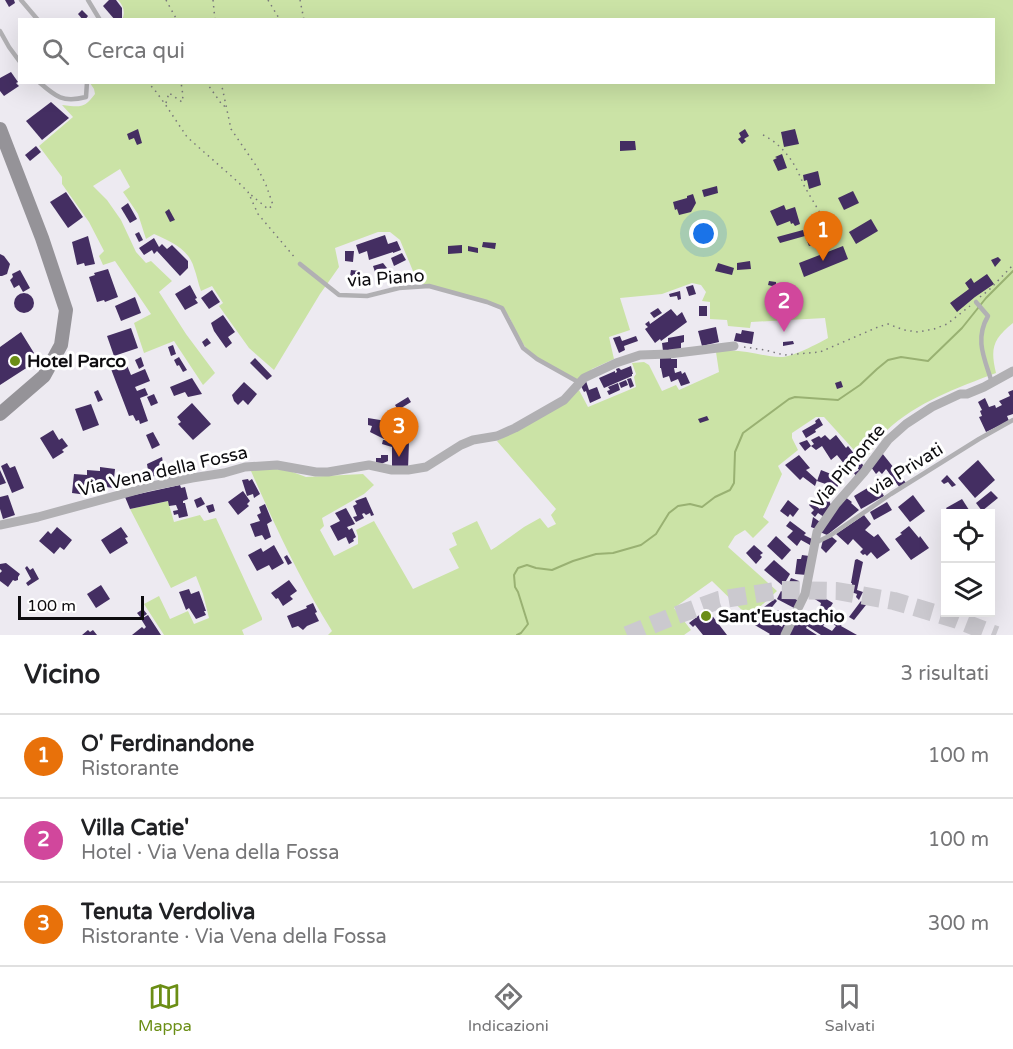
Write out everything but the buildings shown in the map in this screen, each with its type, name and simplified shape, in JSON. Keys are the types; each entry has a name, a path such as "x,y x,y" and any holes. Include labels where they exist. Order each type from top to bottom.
{"main road":[{"path":"0,129 42,238 66,310 61,345 44,376 0,414"}],"street":[{"name":"Via Vena della Fossa","path":"0,525 152,486 246,467 277,465 328,472 369,465 392,470 426,467 473,440 497,436 515,428 564,400 584,378 603,369 640,355 734,346"},
{"name":"Via Pimonte","path":"815,543 817,532 826,517 888,440 906,424 932,407 992,383 1013,371"},
{"path":"785,635 806,594 815,543"}],"lane":[{"path":"21,0 36,18"},
{"path":"88,0 99,18"},
{"path":"0,31 18,59"},
{"path":"41,84 56,96 74,100 86,97 87,84"},
{"name":"via Piano","path":"300,264 339,295 367,296 399,288 429,286 502,308 524,348 537,359 580,383"},
{"path":"976,302 988,316 981,331 981,340 982,352 992,383"},
{"name":"via Privati","path":"815,543 831,535 979,439 1013,420"}],"path":[{"path":"166,0 176,18"},
{"path":"213,0 215,18"},
{"path":"268,0 279,18"},
{"path":"300,0 304,18"},
{"path":"149,84 187,137 268,209 273,205 266,185 257,167 231,129 221,84"},
{"path":"165,104 169,93 182,102 181,84"},
{"path":"207,84 226,107"},
{"path":"763,135 772,139 797,170 830,234 831,245"},
{"path":"248,192 258,214 300,264"},
{"path":"734,346 765,350 784,356 820,352 888,324 918,332 934,329 947,324 976,302 1013,265"}],"green space":[{"path":"118,0 1013,0 1013,323 997,339 993,350 996,373 938,397 911,412 886,431 864,461 824,417 816,417 792,433 798,450 778,466 782,474 763,517 769,522 753,538 745,530 735,536 728,547 777,591 749,617 712,581 674,608 691,630 684,635 328,635 332,631 288,552 251,471 260,468 287,470 306,477 363,474 374,485 364,494 322,518 324,526 320,530 334,556 358,544 356,530 374,521 413,589 459,568 449,549 457,545 452,533 477,521 491,550 540,518 548,528 556,524 551,515 556,509 497,441 554,408 579,390 588,407 636,387 634,377 636,374 632,363 644,362 649,365 662,391 676,385 679,390 719,372 716,352 740,351 785,357 811,347 828,338 825,318 751,322 750,328 728,326 727,320 710,319 710,302 702,301 706,292 701,285 692,283 662,294 620,298 630,330 609,337 614,359 592,369 580,383 533,357 517,336 510,318 502,308 418,283 400,240 390,232 378,232 335,248 339,267 274,370 249,348 219,306 223,303 212,286 201,291 192,261 188,256 172,243 154,234 146,239 138,214 123,192 130,187 120,169 93,186 107,200 121,220 136,252 146,263 151,261 172,281 159,292 215,373 203,385 174,341 144,353 134,323 151,314 115,261 103,265 99,256 104,251 89,222 62,184 62,177 39,146 73,117 62,105 84,105 95,94 91,84 995,84 995,18 123,18 121,4"},
{"path":"168,501 174,522 200,515 204,521 216,518 262,618 242,630 244,635 164,635 144,604 159,596 170,619 188,611 194,624 209,618 196,576 171,588 130,509"}],"waterway":[{"path":"517,635 528,624 515,587 514,575 518,568 527,565 552,570 596,554 613,553 641,545 656,534 669,513 678,506 690,504 702,507 715,497 730,490 734,483 735,452 743,433 789,399 795,397 838,400 860,385 888,360 901,357 928,361 962,328 986,298 1013,271"}],"tunnel":[{"path":"627,635 719,600 781,590 837,591 894,601 955,619 996,635"}],"place":[{"name":"O' Ferdinandone","path":"823,261"},
{"name":"Villa Catie'","path":"784,332"},
{"name":"Hotel Parco","path":"15,361"},
{"name":"Tenuta Verdoliva","path":"399,457"},
{"name":"Sant'Eustachio","path":"706,616"}]}
